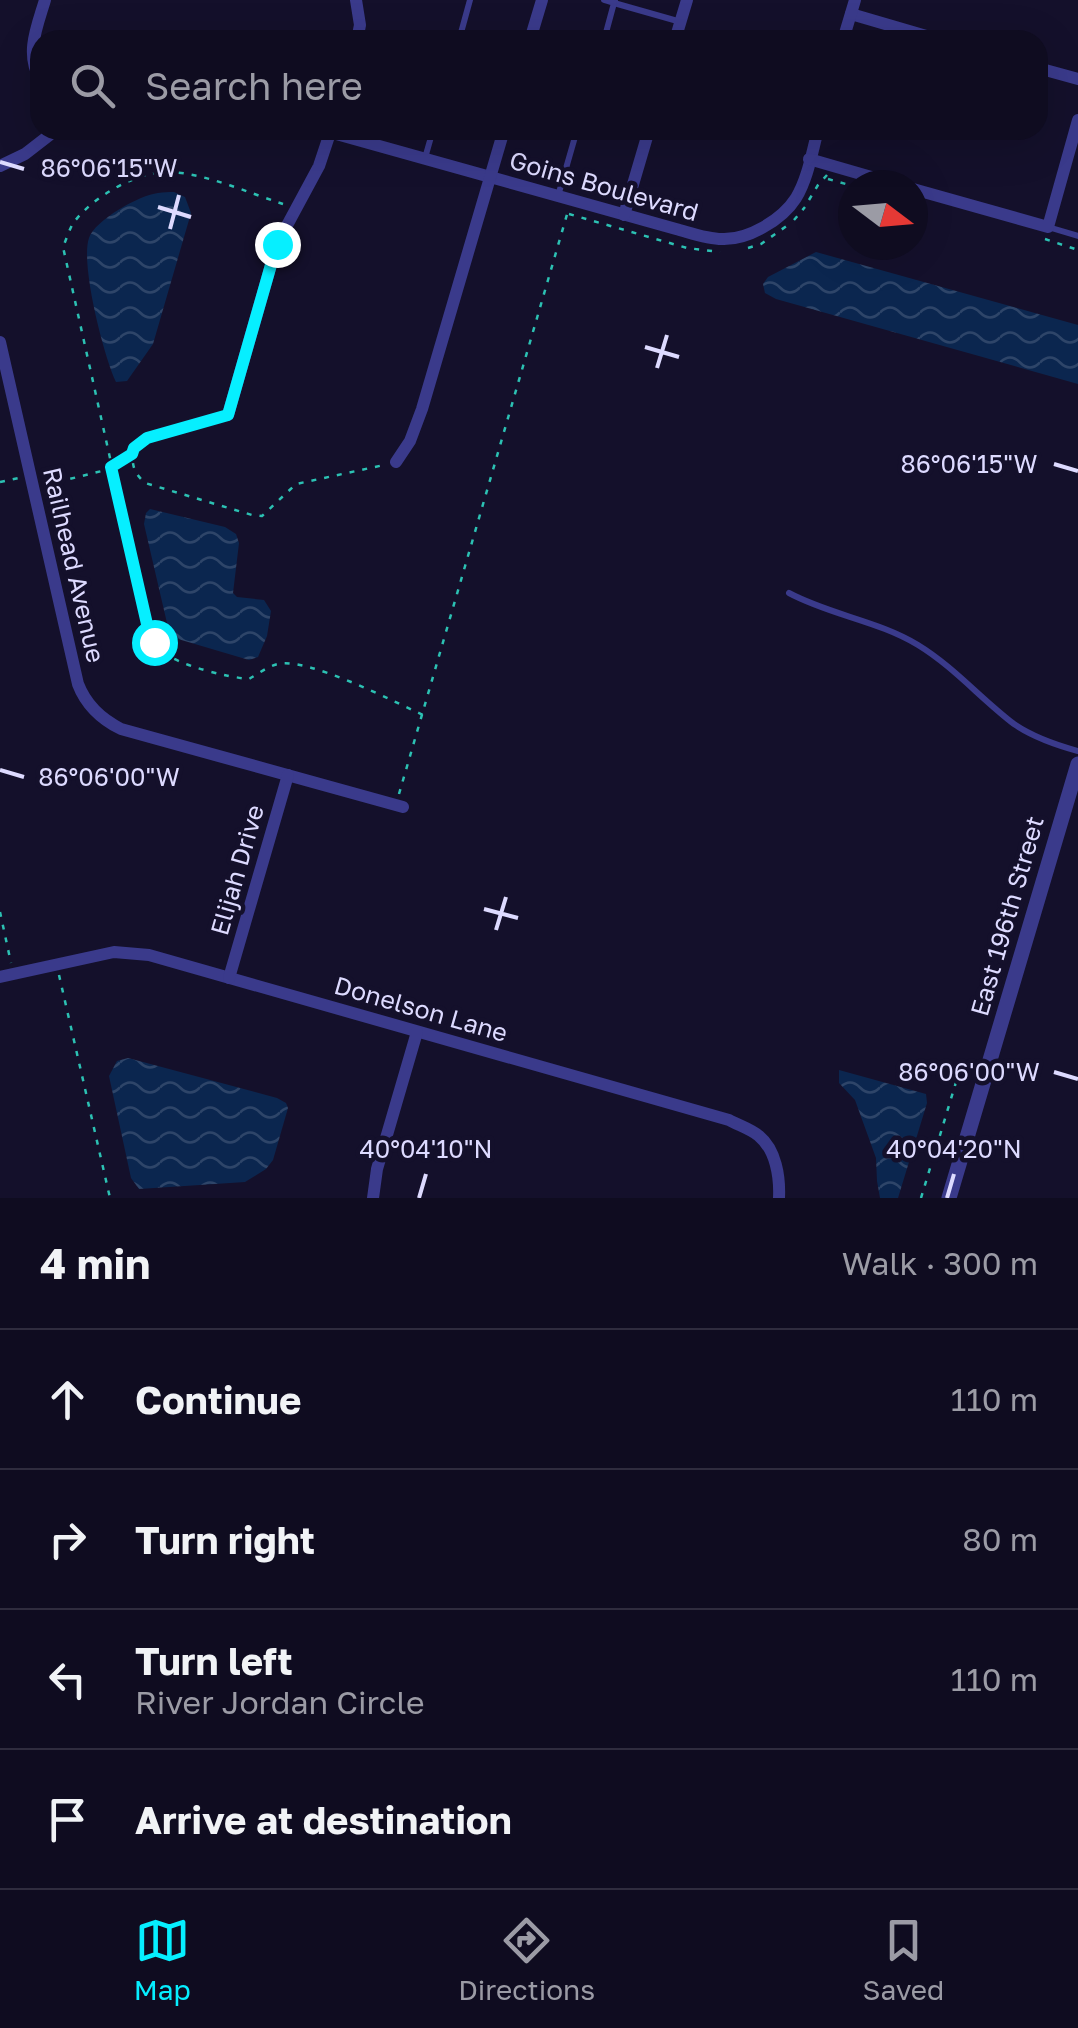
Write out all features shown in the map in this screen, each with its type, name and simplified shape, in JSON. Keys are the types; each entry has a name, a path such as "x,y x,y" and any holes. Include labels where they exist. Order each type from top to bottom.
{"street":[{"path":"38,30 45,0"},
{"path":"356,0 359,30"},
{"path":"533,30 542,0"},
{"path":"678,30 687,0"},
{"path":"853,7 914,30"},
{"path":"1048,71 1078,79"},
{"path":"928,193 1048,227 1078,120"},
{"path":"0,166 43,140"},
{"path":"228,415 277,244 319,166 326,140"},
{"name":"Goins Boulevard","path":"359,140 706,237 735,238 758,230 789,206 797,195 815,140"},
{"path":"396,462 416,428 501,140"},
{"path":"624,215 646,140"},
{"path":"810,159 848,170"},
{"name":"Railhead Avenue","path":"0,342 78,684 94,710 121,729 400,806"},
{"name":"East 196th Street","path":"949,1198 1078,764"},
{"name":"Elijah Drive","path":"229,978 288,775"},
{"name":"Donelson Lane","path":"7,976 106,954 134,952 729,1120 760,1137 780,1176 779,1198"},
{"path":"373,1198 377,1168 417,1032"}],"lane":[{"path":"462,30 470,0"},
{"path":"604,0 680,22"},
{"path":"607,30 615,2"},
{"path":"424,159 429,140"},
{"path":"564,198 575,140"},
{"path":"1048,227 1078,236"},
{"path":"790,593 812,606 914,642 1016,725 1039,738 1078,751"}],"path":[{"path":"296,208 167,171 106,192 73,225 63,246 147,624 154,642 179,661 249,679 275,664 307,666 423,714"},
{"path":"826,178 838,182"},
{"path":"400,806 564,198"},
{"path":"228,415 147,438 132,454 136,474 145,482 262,516 296,484 396,462"},
{"path":"0,482 32,482 111,467 132,454"},
{"path":"0,912 7,976"},
{"path":"56,964 110,1198"},
{"path":"921,1198 960,1070"}],"water":[{"path":"174,192 185,197 191,213 153,344 127,381 116,382 90,288 89,238 109,216 130,203"},
{"path":"816,252 1078,325 1078,384 776,299 765,293 763,284 768,277"},
{"path":"150,509 225,527 236,534 239,543 233,593 237,597 264,600 271,611 258,657 249,660 178,639 167,623 144,524"},
{"path":"128,1058 286,1103 288,1108 273,1160 245,1182 139,1189 131,1178 109,1076 117,1061"},
{"path":"839,1070 926,1094 927,1103 898,1198 880,1198 876,1158 855,1100 839,1083"}],"route":[{"path":"154,642 111,467 132,454 147,438 228,415 277,244"}]}
